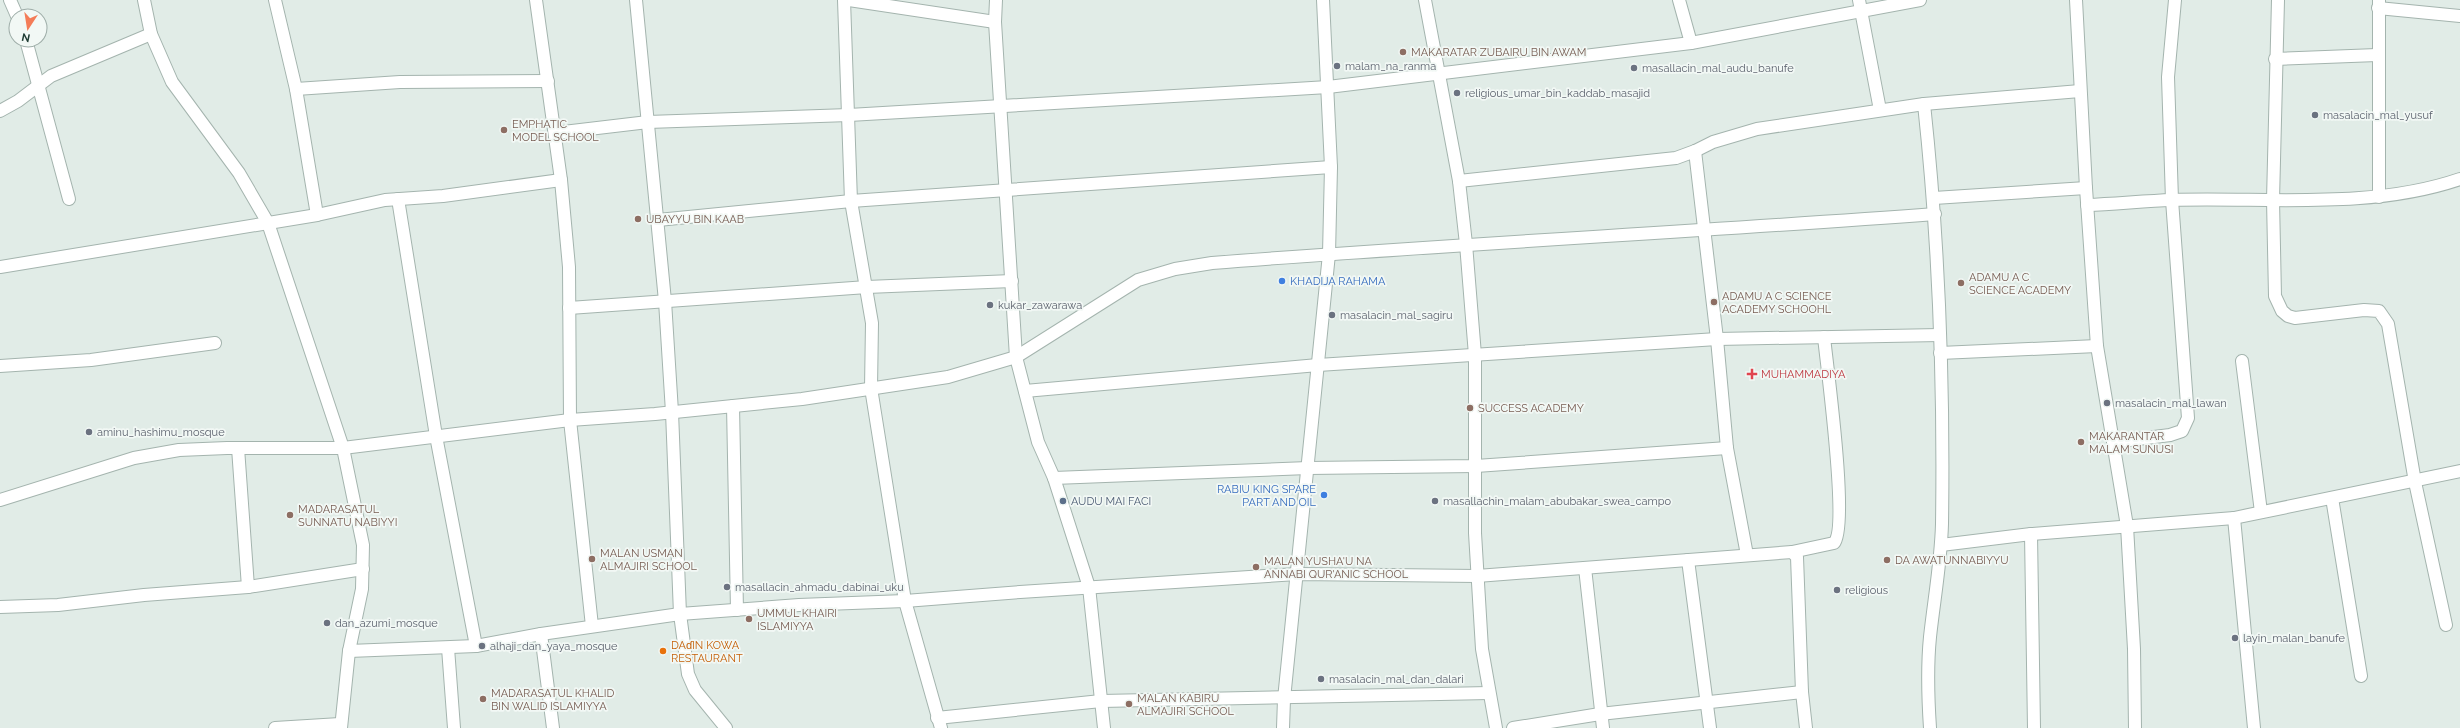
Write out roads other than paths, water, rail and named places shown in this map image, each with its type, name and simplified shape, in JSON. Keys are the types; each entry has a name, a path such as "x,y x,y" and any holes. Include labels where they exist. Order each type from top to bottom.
{"street":[{"path":"144,0 151,34 172,82 239,173 268,223 343,448 363,546 362,590 349,650 340,726 275,728"},
{"path":"275,0 296,89 317,214"},
{"path":"536,0 561,180 569,267 570,420 592,626"},
{"path":"636,0 665,301 672,412 680,614 688,674 695,690 726,728"},
{"path":"844,0 851,201 872,323 871,388 905,601 939,723 1101,701 1284,699 1489,693"},
{"path":"849,0 995,22"},
{"path":"996,0 995,22 1002,107 1016,357 1038,442 1054,478 1089,587 1104,728"},
{"path":"1283,728 1284,699 1329,254 1330,167 1328,87 1323,0"},
{"path":"1425,0 1460,181 1475,355 1475,533 1477,576 1482,649 1496,728"},
{"path":"1679,0 1691,43"},
{"path":"1860,0 1880,110"},
{"path":"555,133 648,122 849,115 1328,87 1439,75 1691,43 1862,13 1920,0"},
{"path":"2076,0 2080,91 2097,346 2127,526 2134,649 2135,728"},
{"path":"2114,442 2170,435 2182,431 2186,425 2172,200 2168,77 2175,0"},
{"path":"2278,0 2275,59 2275,296 2282,311 2288,316 2295,318 2364,310 2379,311 2388,324 2415,482 2446,625"},
{"path":"2379,197 2377,56 2378,4 2460,16"},
{"path":"0,111 18,101 51,76 151,34"},
{"path":"28,48 69,199"},
{"path":"2275,59 2377,56"},
{"path":"296,89 400,82 548,81"},
{"path":"1460,181 1676,158 1695,152 1713,142 1757,129 1880,110 1924,104 2080,91"},
{"path":"1924,104 1934,198 1940,335 1941,545 1930,639 1928,691 1930,728"},
{"path":"1695,152 1717,339 1727,448 1747,555"},
{"path":"658,220 851,201 1330,167"},
{"path":"0,267 268,223 385,200 443,196 561,180"},
{"path":"2087,206 2172,200 2274,200 2379,197 2432,189 2460,180"},
{"path":"1934,198 2086,188"},
{"path":"398,199 436,436 476,646"},
{"path":"0,500 134,458 178,450 238,448 343,448 570,420 733,406 948,377 1016,357 1138,280 1175,269 1212,262 1466,244 1705,232 1935,214"},
{"path":"569,308 867,287 1012,282"},
{"path":"1025,391 1318,365 1717,339 1940,335"},
{"path":"349,650 476,646 592,626 680,614 799,605 905,601 1089,587 1297,574 1477,576 1792,552 1834,543 1839,535 1838,477 1824,337"},
{"path":"0,366 99,359 215,343"},
{"path":"1940,353 2097,346"},
{"path":"2242,361 2261,512"},
{"path":"733,406 737,610"},
{"path":"238,448 248,587"},
{"path":"1054,478 1308,468 1476,466 1727,448"},
{"path":"1941,545 2031,534 2234,518 2415,482 2460,471"},
{"path":"2332,498 2361,676"},
{"path":"2234,518 2254,728"},
{"path":"2031,534 2034,728"},
{"path":"1792,552 1797,557 1802,692 1806,728"},
{"path":"1688,560 1710,728"},
{"path":"0,607 58,605 144,595 248,587 363,568"},
{"path":"1585,568 1602,728"},
{"path":"541,634 554,728"},
{"path":"448,648 454,728"},
{"path":"1513,728 1600,714 1802,692"}],"place":[{"name":"MAKARATAR ZUBAIRU BIN AWAM","path":"1403,52"},
{"name":"malam_na_ranma","path":"1337,66"},
{"name":"masallacin_mal_audu_banufe","path":"1634,68"},
{"name":"religious_umar_bin_kaddab_masajid","path":"1457,93"},
{"name":"masalacin_mal_yusuf","path":"2315,115"},
{"name":"EMPHATIC MODEL SCHOOL","path":"504,130"},
{"name":"UBAYYU BIN KAAB","path":"638,219"},
{"name":"KHADIJA RAHAMA","path":"1282,281"},
{"name":"ADAMU A C SCIENCE ACADEMY","path":"1961,283"},
{"name":"ADAMU A C SCIENCE ACADEMY SCHOOHL","path":"1714,302"},
{"name":"kukar_zawarawa","path":"990,305"},
{"name":"masalacin_mal_sagiru","path":"1332,315"},
{"name":"MUHAMMADIYA","path":"1752,374"},
{"name":"masalacin_mal_lawan","path":"2107,403"},
{"name":"SUCCESS ACADEMY","path":"1470,408"},
{"name":"aminu_hashimu_mosque","path":"89,432"},
{"name":"MAKARANTAR MALAM SUNUSI","path":"2081,442"},
{"name":"RABIU KING SPARE PART AND OIL","path":"1324,495"},
{"name":"AUDU MAI FACI","path":"1063,501"},
{"name":"masallachin_malam_abubakar_swea_campo","path":"1435,501"},
{"name":"MADARASATUL SUNNATU NABIYYI","path":"290,515"},
{"name":"MALAN USMAN ALMAJIRI SCHOOL","path":"592,559"},
{"name":"DA AWATUNNABIYYU","path":"1887,560"},
{"name":"MALAN YUSHA'U NA ANNABI QUR'ANIC SCHOOL","path":"1256,567"},
{"name":"masallacin_ahmadu_dabinai_uku","path":"727,587"},
{"name":"religious","path":"1837,590"},
{"name":"UMMUL KHAIRI ISLAMIYYA","path":"749,619"},
{"name":"dan_azumi_mosque","path":"327,623"},
{"name":"layin_malan_banufe","path":"2235,638"},
{"name":"alhaji_dan_yaya_mosque","path":"482,646"},
{"name":"DAɗIN KOWA RESTAURANT","path":"663,651"},
{"name":"masalacin_mal_dan_dalari","path":"1321,679"},
{"name":"MADARASATUL KHALID BIN WALID ISLAMIYYA","path":"483,699"},
{"name":"MALAN KABIRU ALMAJIRI SCHOOL","path":"1129,704"}]}
